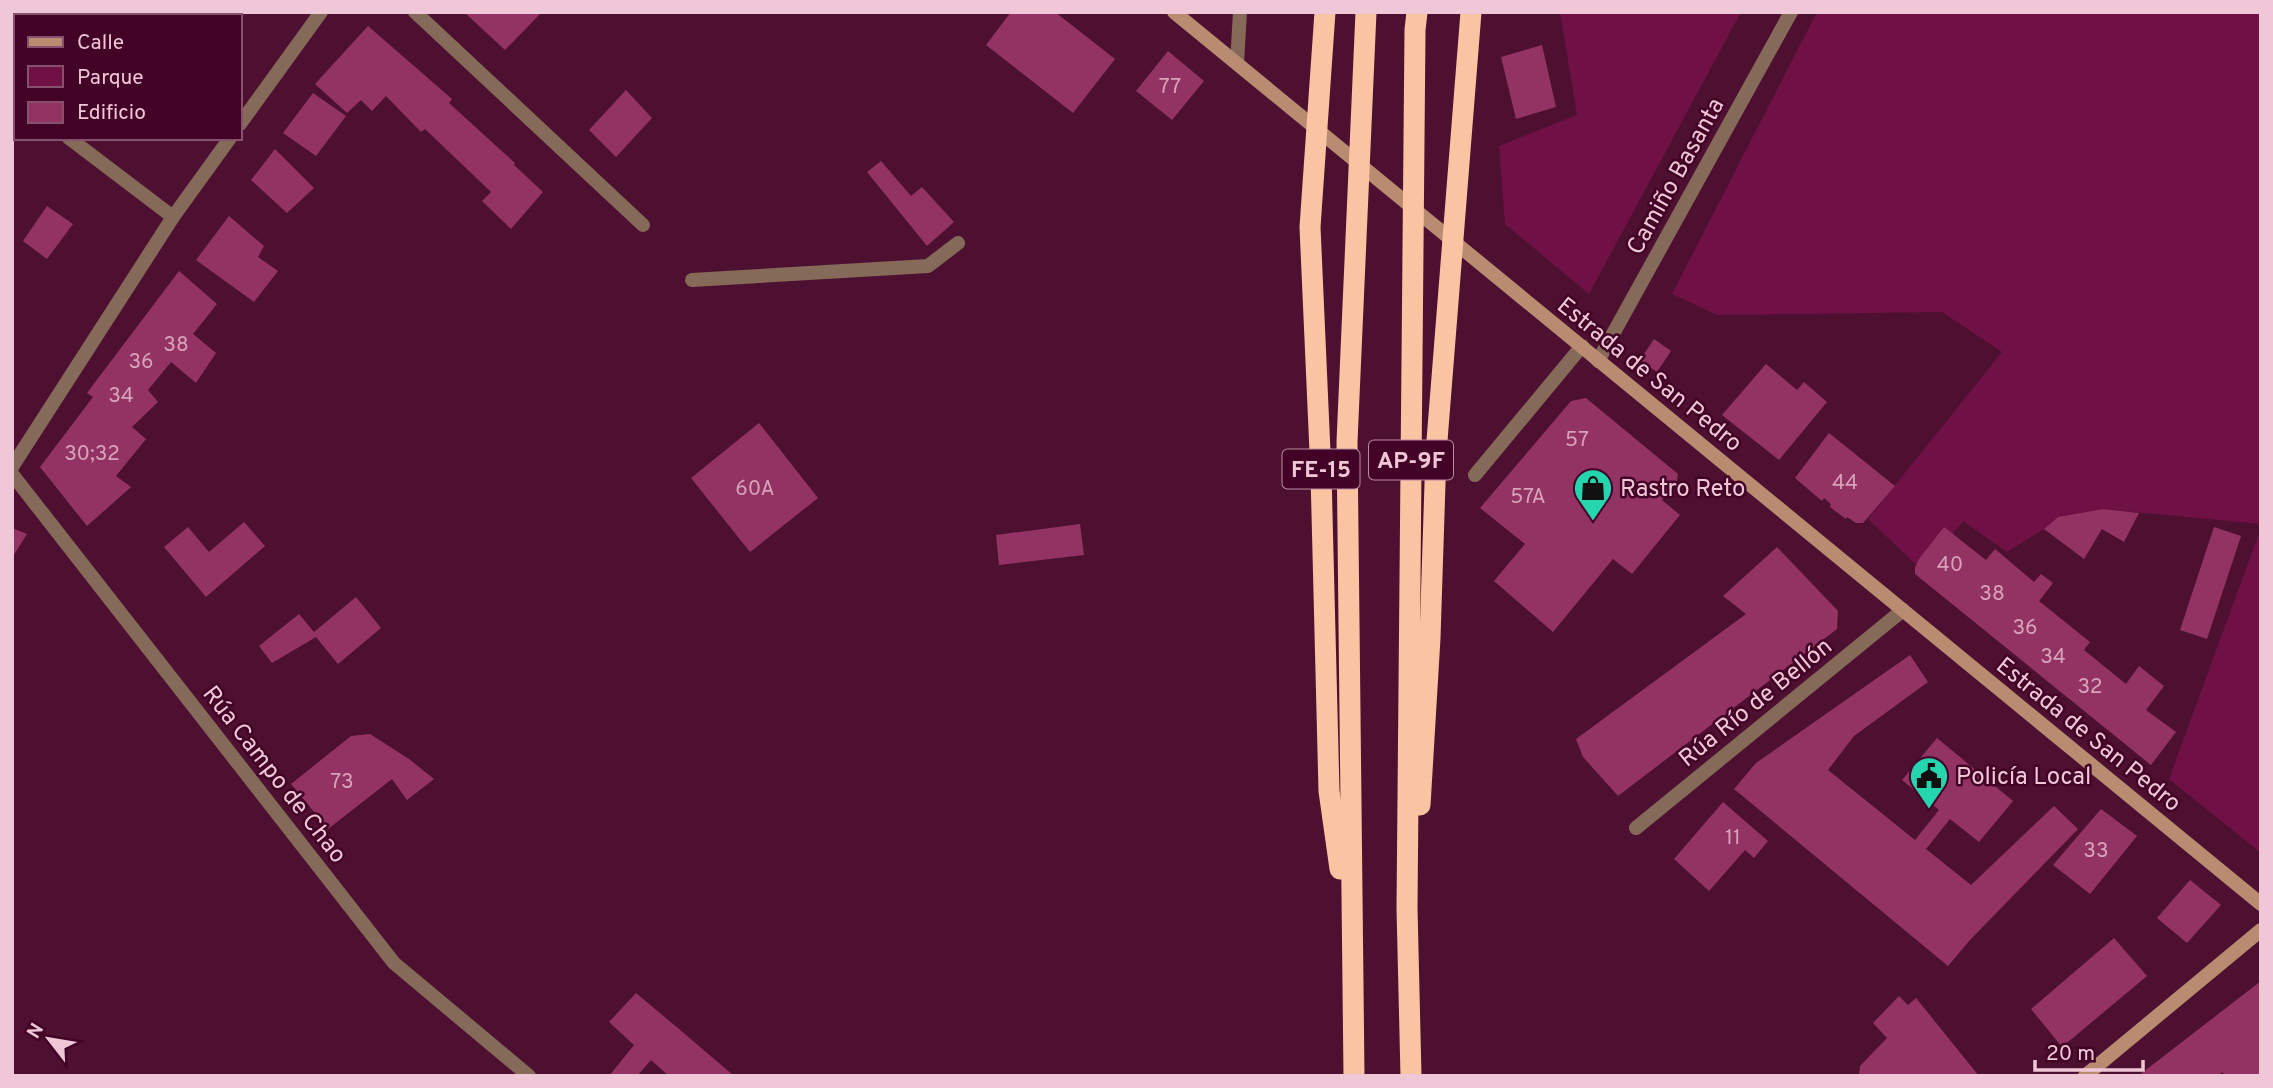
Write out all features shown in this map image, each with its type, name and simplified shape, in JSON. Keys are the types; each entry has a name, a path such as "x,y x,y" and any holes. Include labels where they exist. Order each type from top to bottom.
{"highway":[{"name":"FE-15","path":"1325,12 1310,227 1321,474 1329,791 1336,850 1351,925 1354,1076"},
{"name":"AP-9F","path":"1351,925 1347,442 1366,12"},
{"name":"AP-9F","path":"1407,908 1417,12"},
{"path":"1411,1076 1407,908 1423,776 1436,453 1471,12"}],"street":[{"path":"242,121 321,12"},
{"path":"415,12 643,225"},
{"name":"Estrada de San Pedro","path":"1174,12 2261,904"},
{"path":"1237,62 1240,12"},
{"name":"Camiño Basanta","path":"1598,361 1791,12"},
{"path":"72,140 173,217"},
{"path":"12,467 173,217 229,140"},
{"path":"692,280 928,266 958,243"},
{"path":"1475,475 1582,346"},
{"name":"Rúa Campo de Chao","path":"12,474 394,963 529,1076"},
{"name":"Rúa Río de Bellón","path":"1636,828 1903,610"},
{"path":"2085,1076 2261,930"}],"green space":[{"path":"1560,12 1741,12 1589,294 1505,224 1499,146 1577,115"},
{"path":"1817,12 2261,12 2261,524 2103,509 2058,517 2007,552 1963,521 1923,571 1868,519 2002,352 1942,312 1717,315 1672,294"},
{"path":"2261,528 2261,853 2169,779"}],"building":[{"path":"464,12 542,12 505,50"},
{"path":"1011,12 1055,12 1115,59 1073,113 986,45"},
{"path":"368,26 452,99 449,103 543,192 511,229 482,201 491,192 425,129 421,132 386,96 372,111 361,100 347,113 315,84"},
{"path":"1542,45 1556,107 1516,119 1501,57"},
{"path":"1168,51 1204,81 1172,120 1136,91"},
{"path":"626,90 652,118 616,157 589,130"},
{"path":"313,93 346,116 316,156 283,133"},
{"path":"275,149 314,188 287,213 251,180"},
{"path":"881,161 911,196 922,187 954,222 927,246 867,172"},
{"path":"47,206 73,224 47,259 23,241"},
{"path":"229,216 264,246 258,257 278,271 254,302 196,260"},
{"path":"179,271 217,304 193,334 216,353 196,383 171,362 148,390 158,402 132,427 146,439 116,476 131,487 87,526 40,467 93,397 87,393"},
{"path":"1654,339 1671,351 1657,372 1640,360"},
{"path":"1766,364 1797,390 1804,382 1827,402 1779,460 1722,415"},
{"path":"1586,398 1678,474 1677,481 1662,500 1680,515 1632,574 1613,559 1553,632 1494,581 1525,544 1480,508 1571,401"},
{"path":"759,423 818,498 750,552 691,478"},
{"path":"1829,433 1895,486 1863,523 1856,523 1847,517 1846,519 1830,507 1831,504 1824,498 1822,501 1795,478"},
{"path":"2103,509 2139,513 2124,542 2102,529 2084,559 2044,529 2058,517"},
{"path":"244,522 265,546 206,597 164,547 188,527 209,552"},
{"path":"1080,524 1084,555 999,565 996,535"},
{"path":"1944,527 1986,560 1995,549 2034,582 2041,574 2053,583 2039,601 2090,642 2084,650 2126,684 2139,666 2164,686 2146,710 2176,732 2151,765 1915,574 1919,559"},
{"path":"2214,527 2241,536 2207,639 2180,630"},
{"path":"12,528 27,534 12,558"},
{"path":"1777,547 1838,611 1837,629 1618,796 1583,757 1576,739 1746,614 1723,596"},
{"path":"356,597 381,628 338,664 316,637 272,663 259,646 299,614 314,632"},
{"path":"1910,655 1928,682 1854,736 1828,770 1915,840 1939,810 1902,780 1937,738 2013,801 1979,842 1950,819 1926,849 1971,885 2054,806 2078,829 1948,966 1734,789 1756,763"},
{"path":"370,734 434,779 407,800 392,779 328,829 291,784 351,736"},
{"path":"1723,802 1768,841 1754,858 1745,850 1709,891 1674,859"},
{"path":"2101,809 2137,836 2090,894 2053,865"},
{"path":"2190,880 2221,905 2187,943 2157,918"},
{"path":"2114,938 2147,976 2062,1047 2031,1009"},
{"path":"2261,981 2261,1076 2225,1076 2222,1072 2218,1076 2138,1076"},
{"path":"636,993 734,1076 669,1076 651,1060 637,1076 609,1076 634,1045 609,1022"},
{"path":"1899,996 1908,1005 1916,998 1979,1076 1859,1076 1860,1066 1887,1038 1873,1023"}],"place":[{"name":"Rastro Reto","path":"1593,522"},
{"name":"Policía Local","path":"1929,810"}]}
